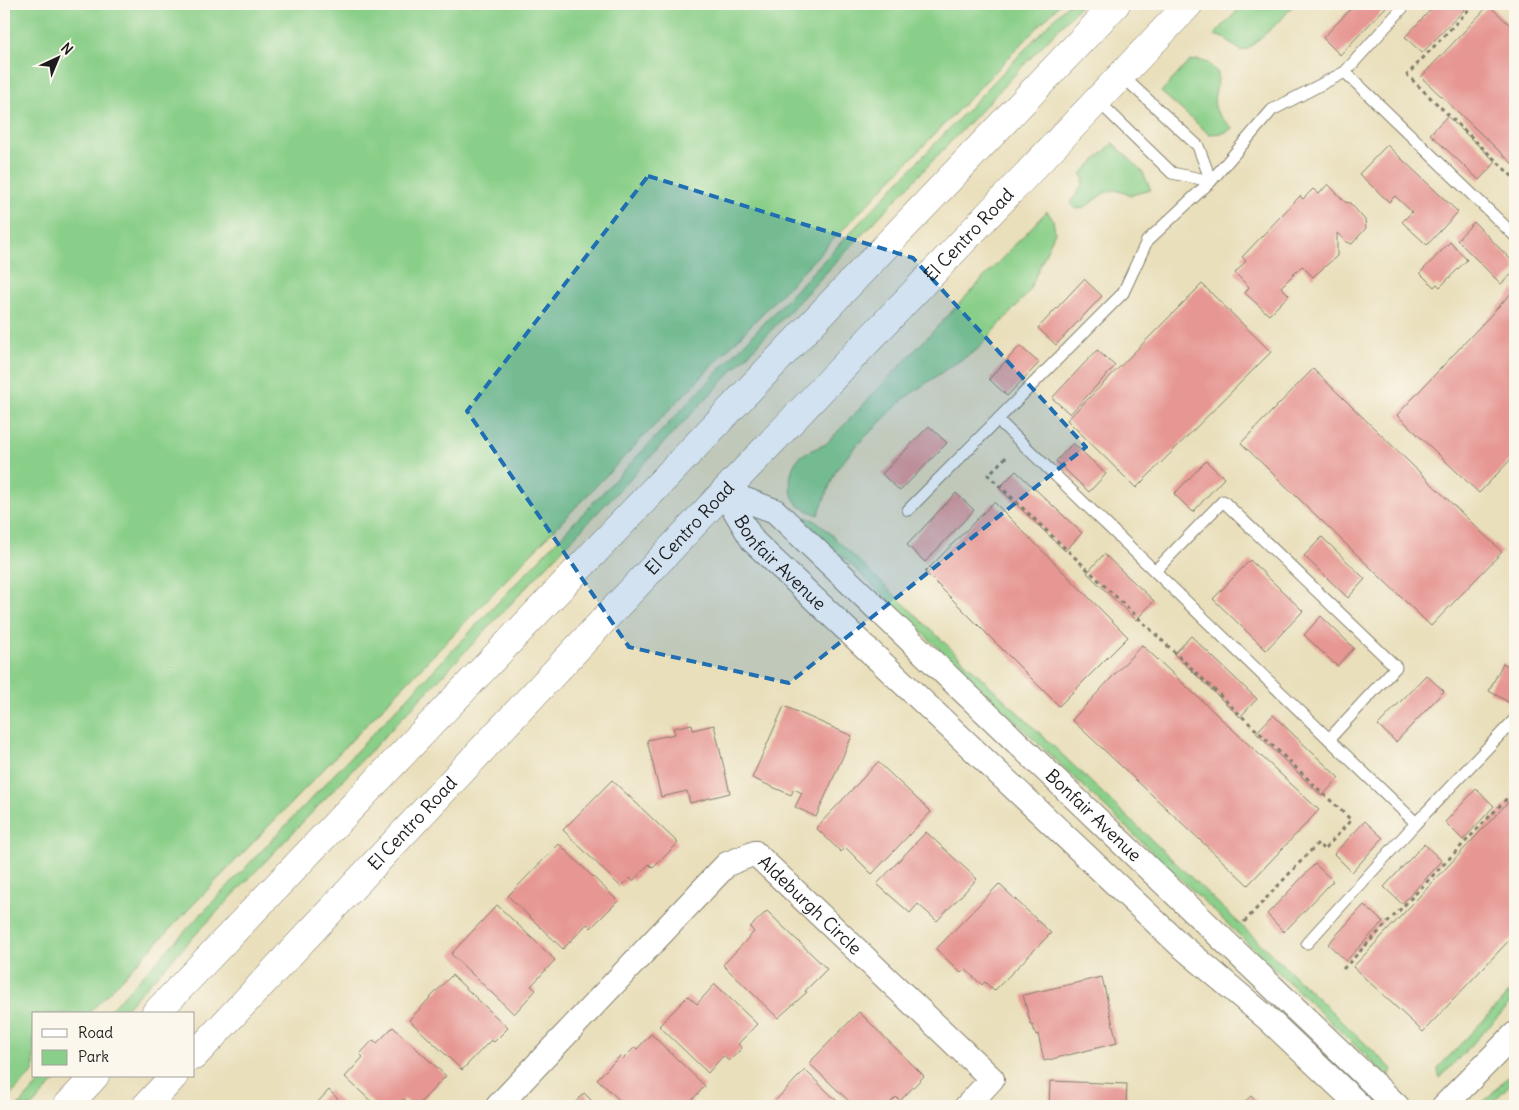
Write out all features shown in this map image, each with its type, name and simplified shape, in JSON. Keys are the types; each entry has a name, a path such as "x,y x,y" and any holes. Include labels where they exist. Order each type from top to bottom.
{"main road":[{"path":"157,1012 1116,4"},
{"name":"El Centro Road","path":"195,1055 724,492 1189,4"},
{"path":"67,1106 93,1078"},
{"path":"146,1106 172,1078"}],"street":[{"name":"Bonfair Avenue","path":"724,492 753,541 760,548 1178,943 1268,1019 1360,1106"},
{"name":"Bonfair Avenue","path":"724,492 775,511 1397,1106"},
{"name":"Aldeburgh Circle","path":"498,1106 727,864 754,853 992,1079 967,1106"},
{"path":"1444,1106 1515,1034"}],"lane":[{"path":"908,510 1123,293 1147,242 1211,181 1272,110 1345,72 1406,4"},
{"path":"1345,72 1515,236"},
{"path":"1121,74 1198,146 1211,181"},
{"path":"1097,100 1172,173 1211,181"},
{"path":"998,420 1416,823"},
{"path":"1155,571 1222,501 1396,667 1330,740"},
{"path":"1307,943 1416,823 1515,719"}],"path":[{"path":"1474,4 1407,74 1515,179"},
{"path":"1006,456 988,476 1352,820 1324,850 1318,843 1242,924"},
{"path":"1343,969 1515,790"}],"highlighted area":[{"path":"648,176 913,258 1086,447 789,683 629,647 467,411"}],"green space":[{"path":"4,4 1060,4 90,1012 32,1012 32,1073 4,1102"},
{"path":"1068,4 1082,4 122,1012 108,1012"},
{"path":"1244,4 1294,4 1281,20 1248,49 1241,51 1224,38 1214,35"},
{"path":"1199,60 1208,63 1218,73 1215,107 1217,112 1233,128 1224,133 1209,134 1161,92 1190,61"},
{"path":"1113,143 1142,171 1151,190 1131,195 1115,190 1104,193 1084,208 1075,209 1070,203 1082,186 1084,178 1081,174"},
{"path":"1047,211 1053,220 1055,232 1028,293 977,350 905,398 858,444 836,470 818,515 799,506 794,499 790,486 791,472 797,460 806,453 826,444"},
{"path":"806,517 818,522 1390,1067 1392,1070 1388,1077 804,520"},
{"path":"1515,987 1515,999 1440,1078 1439,1067"},
{"path":"1515,1069 1515,1079 1489,1106 1480,1106"},
{"path":"44,1078 58,1078 32,1106 18,1106"}],"building":[{"path":"1355,4 1382,4 1386,7 1340,55 1323,38"},
{"path":"1436,4 1470,4 1422,53 1405,37"},
{"path":"1489,5 1515,30 1515,166 1421,77"},
{"path":"1447,116 1496,162 1479,180 1430,134"},
{"path":"1387,145 1458,212 1427,245 1402,222 1412,212 1395,196 1389,202 1359,174"},
{"path":"1328,184 1345,202 1350,203 1365,220 1366,228 1352,244 1337,233 1337,256 1313,277 1302,266 1281,287 1289,295 1269,315 1245,293 1249,287 1235,273 1246,261 1242,257 1300,196 1303,199 1313,189 1319,194"},
{"path":"1474,222 1515,264 1515,271 1501,284 1457,240"},
{"path":"1450,242 1467,260 1440,287 1437,284 1434,287 1420,273"},
{"path":"1084,279 1102,296 1056,345 1038,328"},
{"path":"1202,284 1271,352 1136,488 1067,420"},
{"path":"1515,289 1515,455 1479,493 1397,415"},
{"path":"1020,346 1039,363 1007,396 989,379"},
{"path":"1097,350 1115,366 1070,414 1052,398"},
{"path":"1313,369 1502,552 1431,626 1241,443"},
{"path":"929,426 947,443 900,491 882,474"},
{"path":"1073,443 1106,474 1089,492 1056,461"},
{"path":"1206,461 1224,478 1193,512 1174,494"},
{"path":"1016,471 1082,533 1065,551 999,488"},
{"path":"956,493 974,510 925,562 907,545"},
{"path":"994,502 1128,637 1059,706 925,572"},
{"path":"1322,537 1365,579 1348,598 1304,556"},
{"path":"1104,554 1154,601 1136,620 1087,573"},
{"path":"1250,560 1303,611 1266,650 1213,599"},
{"path":"1321,616 1354,648 1337,666 1304,635"},
{"path":"1191,636 1257,699 1240,717 1174,654"},
{"path":"1142,645 1319,810 1248,885 1072,720"},
{"path":"1503,663 1515,670 1515,693 1510,703 1489,691"},
{"path":"1426,675 1444,691 1396,742 1378,725"},
{"path":"784,706 852,736 816,817 795,807 802,793 794,789 791,795 752,778"},
{"path":"1273,715 1339,778 1322,796 1256,733"},
{"path":"692,724 693,730 714,725 730,793 690,803 687,791 661,797 647,740 675,734 673,728"},
{"path":"878,762 931,812 872,874 845,847 841,852 816,828"},
{"path":"612,780 678,843 653,868 649,864 633,881 630,878 621,887 563,830"},
{"path":"1476,789 1494,806 1463,840 1445,822"},
{"path":"1511,799 1515,803 1515,934 1423,1032 1353,967"},
{"path":"1365,821 1383,838 1352,872 1334,854"},
{"path":"926,832 977,879 937,921 918,904 910,913 877,884"},
{"path":"559,844 618,901 591,928 587,924 563,949 508,896"},
{"path":"1424,844 1442,861 1402,904 1384,887"},
{"path":"1315,864 1333,881 1284,932 1267,914"},
{"path":"999,884 1051,933 994,991 985,982 982,985 965,969 961,973 936,949"},
{"path":"497,905 555,960 531,986 536,990 514,1014 451,954"},
{"path":"1364,905 1383,922 1346,961 1328,944"},
{"path":"767,911 827,969 805,991 807,992 778,1018 723,965 754,932 750,927"},
{"path":"452,975 508,1028 494,1042 491,1040 462,1070 409,1020"},
{"path":"1102,977 1117,1043 1044,1061 1038,1034 1036,1035 1031,1025 1023,995"},
{"path":"715,984 757,1024 738,1044 742,1048 729,1061 723,1056 708,1073 659,1026 688,996 697,1004"},
{"path":"859,1012 924,1076 900,1101 896,1097 887,1106 854,1106 809,1063"},
{"path":"393,1027 446,1076 417,1106 413,1106 404,1099 397,1106 376,1106 345,1077 363,1057 360,1054 373,1040 377,1043"},
{"path":"651,1034 705,1086 691,1101 693,1103 689,1106 626,1106 597,1079 620,1056 623,1059 635,1047 637,1049"},
{"path":"805,1070 842,1106 770,1106"},
{"path":"1050,1081 1127,1084 1126,1106 1049,1106"},
{"path":"329,1090 345,1106 314,1106"},
{"path":"584,1093 597,1106 572,1106"},
{"path":"1251,1096 1261,1106 1240,1106"}]}
